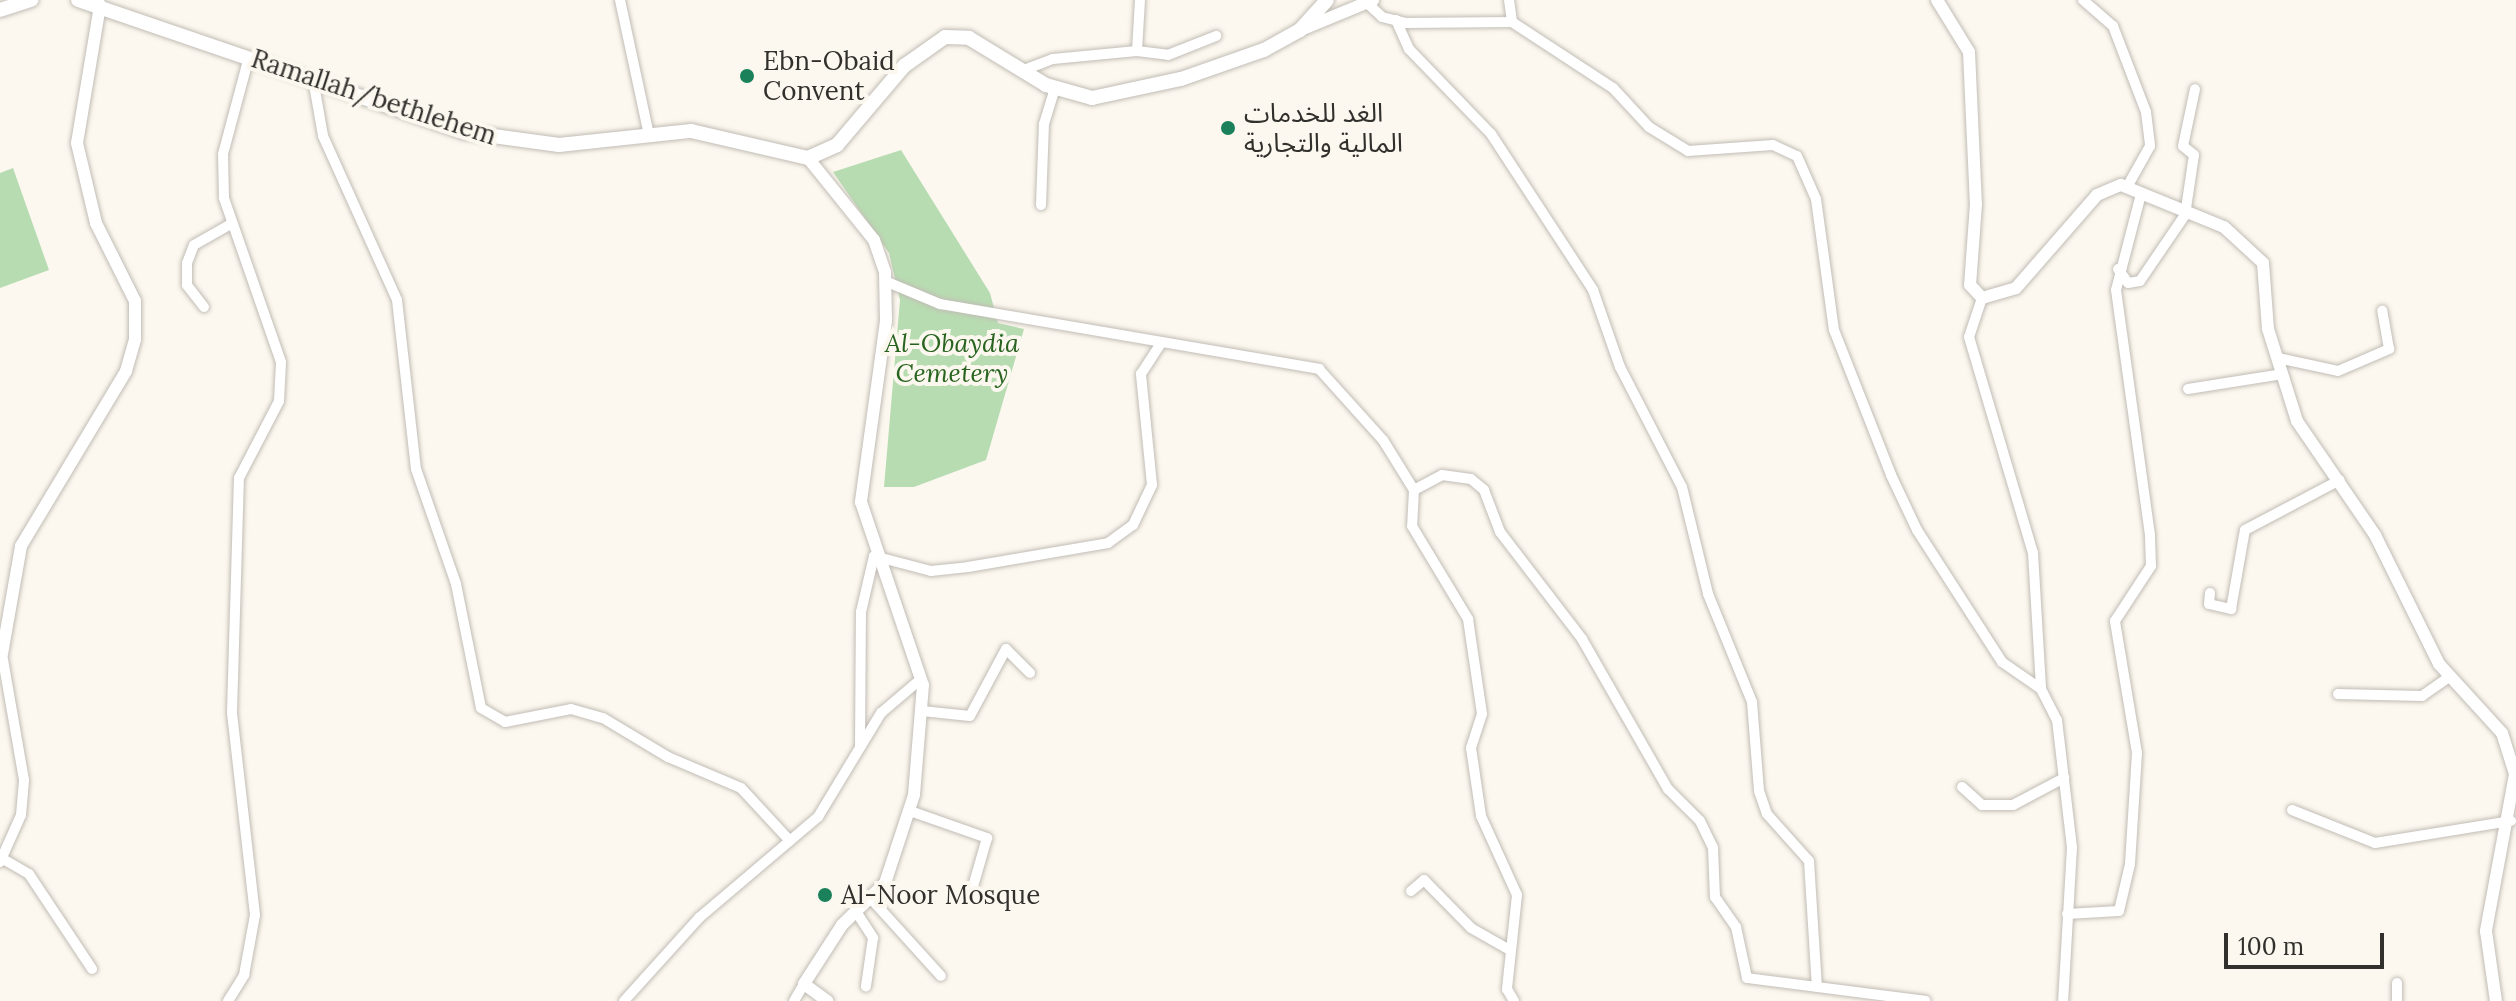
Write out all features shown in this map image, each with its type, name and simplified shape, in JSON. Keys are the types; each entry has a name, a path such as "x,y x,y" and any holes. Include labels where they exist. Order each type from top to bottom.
{"main road":[{"path":"0,10 31,0"},
{"name":"Ramallah/bethlehem","path":"79,0 512,142 559,145 649,135 724,134 808,158"},
{"path":"808,158 837,145 904,66 945,37 981,43 1055,89 1092,98 1181,79 1300,30 1327,0"}],"street":[{"path":"620,0 649,135"},
{"path":"1137,51 1140,0"},
{"path":"1509,0 1512,22"},
{"path":"1937,0 1969,52 1976,189 1970,285 1982,298"},
{"path":"2083,0 2113,26 2146,112 2150,146 2127,187"},
{"path":"1300,30 1367,1 1396,20 1512,22 1613,88 1649,127 1688,151 1773,145 1797,156 1816,199 1834,330 1891,475 1917,530 2002,662 2041,689"},
{"path":"92,969 29,874 2,861 21,815 24,780 1,657 21,546 126,371 135,339 135,301 98,229 77,143 100,5"},
{"path":"1396,20 1409,49 1491,134 1593,290 1620,367 1682,487 1708,594 1752,702 1759,791 1767,814 1809,861 1817,987"},
{"path":"1024,70 1053,59 1137,51 1168,55 1216,36"},
{"path":"228,1001 244,975 255,915 232,712 239,478 279,401 281,362 231,224 223,154 249,57"},
{"path":"313,79 323,136 397,300 416,469 456,584 481,708 505,722 571,709 603,718 668,757 741,788 790,841"},
{"path":"1041,205 1044,124 1055,89"},
{"path":"2118,269 2128,283 2140,281 2185,215 2194,155 2183,146 2195,89"},
{"path":"794,1001 857,913 873,901 910,811 922,711 921,679 874,556 861,502 883,349 885,281 874,240 808,158"},
{"path":"1982,298 2016,288 2097,195 2127,187 2242,238 2263,263 2278,358 2297,421 2340,480 2451,676 2502,733 2515,775 2511,821 2486,931 2496,1001"},
{"path":"2067,914 2119,911 2130,864 2137,753 2115,621 2151,566 2150,535 2118,269 2141,194"},
{"path":"204,307 187,285 187,263 194,245 231,224"},
{"path":"885,281 940,304 1319,369 1383,440 1414,490 1412,526 1468,619 1482,714 1471,748 1481,816 1517,895 1508,949 1507,989 1514,1001"},
{"path":"1982,298 1969,337 2033,553 2041,689 2057,720 2072,847 2063,1001"},
{"path":"2278,358 2338,371 2389,349 2382,311"},
{"path":"874,556 931,571 968,567 1108,543 1133,525 1152,485 1141,374 1162,342"},
{"path":"2188,389 2283,374"},
{"path":"1414,490 1442,475 1471,479 1484,490 1500,532 1582,639 1668,789 1700,821 1713,848 1715,897 1736,927 1747,978 1926,1001"},
{"path":"2210,593 2209,604 2231,609 2245,530 2340,480"},
{"path":"860,747 861,612 874,556"},
{"path":"922,711 970,716 1006,649 1030,673"},
{"path":"2338,694 2422,696 2451,676"},
{"path":"624,1001 700,917 818,817 881,713 921,679"},
{"path":"1962,787 1982,805 2013,805 2064,778"},
{"path":"2292,810 2375,843 2511,821"},
{"path":"910,811 987,838 970,897"},
{"path":"1411,891 1424,880 1471,928 1508,949"},
{"path":"873,901 941,976"},
{"path":"857,913 873,938 866,986"},
{"path":"2397,983 2397,1001"},
{"path":"804,984 827,1001"}],"green space":[{"name":"Al-Obaydia Cemetery","path":"901,150 990,293 998,323 1024,329 986,460 914,487 884,487 900,300 889,253 833,172"},
{"path":"13,168 49,270 0,288 0,173"}],"place":[{"name":"Ebn-Obaid Convent","path":"747,76"},
{"name":"الغد للخدمات المالية والتجارية","path":"1228,128"},
{"name":"Al-Noor Mosque","path":"825,895"}]}
